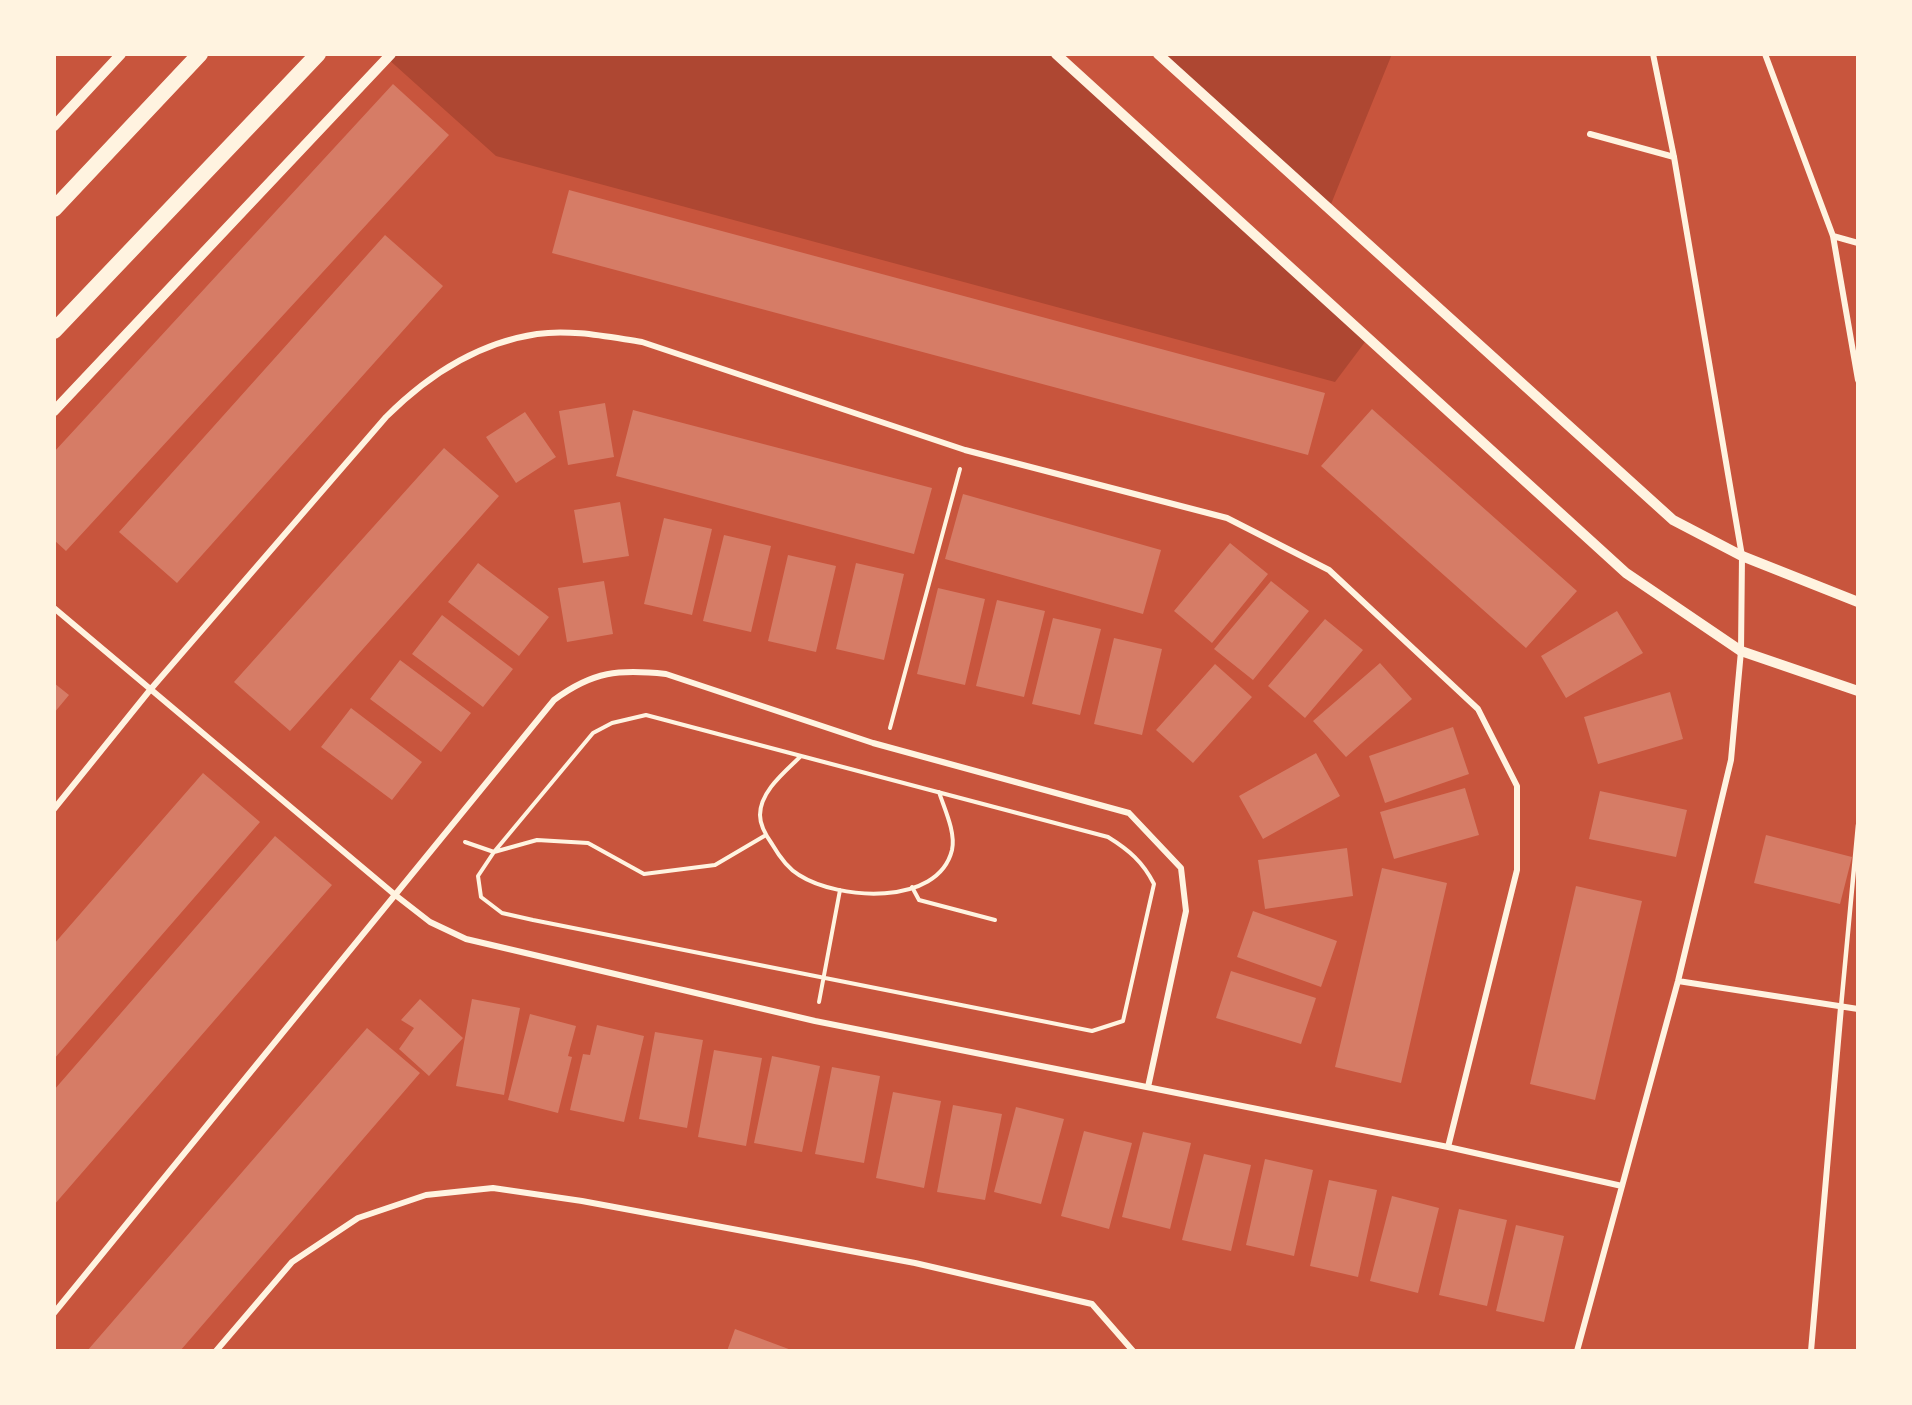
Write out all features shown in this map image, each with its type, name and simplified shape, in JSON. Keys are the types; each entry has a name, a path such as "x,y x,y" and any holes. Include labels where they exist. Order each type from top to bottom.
{"highway":[{"path":"54,209 200,54"},
{"path":"54,331 318,54"}],"street":[{"path":"54,126 121,54"},
{"path":"54,411 391,54"},
{"path":"1056,54 1626,573 1741,651 1858,691"},
{"path":"1158,54 1673,520 1743,556 1858,602"},
{"path":"1577,1351 1678,981 1731,760 1741,651 1743,556 1674,158 1653,54"},
{"path":"1765,54 1833,236 1858,380"},
{"path":"1590,134 1674,158"},
{"path":"1833,236 1858,243"},
{"path":"54,809 150,690 386,417 412,391 449,364 492,345 538,334 588,334 642,342 965,450 1227,518 1329,570 1478,709 1517,786 1517,870 1448,1147"},
{"path":"54,608 394,894 430,922 466,939 815,1021 1448,1147 1622,1186"},
{"path":"54,1313 554,700 575,684 602,673 633,670 666,674 885,747 1129,813 1181,868 1186,911 1148,1087"},
{"path":"1678,981 1858,1009"},
{"path":"1811,1351 1841,1007"},
{"path":"216,1351 292,1262 358,1218 426,1195 493,1188 582,1201 915,1263 1092,1304 1133,1351"}],"lane":[{"path":"1841,1007 1858,825"}],"path":[{"path":"885,747 965,450"},
{"path":"646,715 939,792 1108,837 1128,849 1145,866 1154,884 1123,1021 1092,1031 502,913 481,897 478,876 494,852 593,733 612,723 646,715"},
{"path":"802,756 778,778 766,795 760,815 766,835 782,860 799,875 840,890 877,895 925,883 943,868 952,849 951,829 939,792"},
{"path":"443,835 494,852 537,840 588,843 644,874 715,866 766,835"},
{"path":"912,887 919,900 995,920"},
{"path":"815,1021 840,890"}],"shaded area":[{"path":"391,54 1056,54 1368,338 1335,382 496,156 387,58"},
{"path":"1158,54 1392,54 1329,209"}],"building":[{"path":"393,84 449,135 66,551 54,540 54,452"},
{"path":"569,190 1325,393 1308,455 552,253"},
{"path":"385,235 443,286 177,583 119,532"},
{"path":"605,403 614,457 568,465 559,411"},
{"path":"1372,409 1577,591 1526,648 1321,466"},
{"path":"633,410 932,488 914,554 616,476"},
{"path":"525,412 556,457 516,483 486,437"},
{"path":"444,448 499,496 290,731 234,682"},
{"path":"963,494 1161,550 1143,614 945,559"},
{"path":"620,502 629,556 583,563 574,510"},
{"path":"664,518 712,529 692,615 644,604"},
{"path":"724,535 771,546 751,632 703,621"},
{"path":"1230,543 1268,574 1212,643 1174,611"},
{"path":"788,555 836,566 816,652 768,641"},
{"path":"478,563 549,617 519,656 448,602"},
{"path":"856,563 904,574 884,660 836,649"},
{"path":"604,581 613,634 567,642 558,588"},
{"path":"1271,581 1309,611 1253,680 1214,649"},
{"path":"938,588 985,599 965,685 917,674"},
{"path":"997,600 1045,611 1024,697 976,686"},
{"path":"1617,611 1643,653 1566,698 1541,656"},
{"path":"442,615 513,669 483,707 412,654"},
{"path":"1053,618 1101,629 1080,715 1032,704"},
{"path":"1325,619 1363,650 1305,718 1268,686"},
{"path":"1114,638 1162,649 1142,735 1094,724"},
{"path":"400,660 471,713 441,752 370,699"},
{"path":"1380,663 1412,699 1346,757 1313,721"},
{"path":"1215,664 1252,697 1193,763 1156,730"},
{"path":"54,683 69,695 54,713"},
{"path":"1670,692 1683,739 1598,764 1584,717"},
{"path":"351,708 422,762 392,800 321,747"},
{"path":"1453,727 1469,774 1385,803 1369,756"},
{"path":"1316,753 1340,796 1263,839 1239,796"},
{"path":"203,773 260,822 54,1059 54,944"},
{"path":"1465,788 1479,835 1394,859 1380,812"},
{"path":"1600,791 1687,810 1676,857 1589,839"},
{"path":"1766,835 1852,857 1840,904 1754,883"},
{"path":"275,836 332,885 54,1205 54,1090"},
{"path":"1347,848 1353,896 1265,909 1258,860"},
{"path":"1382,868 1447,883 1401,1083 1335,1067"},
{"path":"1576,886 1642,901 1595,1100 1530,1084"},
{"path":"1253,911 1337,941 1321,987 1237,957"},
{"path":"1231,971 1316,998 1301,1044 1216,1018"},
{"path":"420,999 463,1038 429,1076 399,1049 414,1028 401,1020"},
{"path":"472,999 520,1008 504,1095 456,1086"},
{"path":"530,1014 576,1026 568,1056 572,1057 558,1113 508,1100"},
{"path":"597,1025 644,1036 624,1122 570,1110 583,1054 590,1055"},
{"path":"367,1028 420,1073 180,1351 87,1351"},
{"path":"655,1032 703,1040 687,1128 639,1119"},
{"path":"714,1050 762,1058 746,1146 698,1137"},
{"path":"772,1056 820,1066 802,1152 754,1143"},
{"path":"832,1067 880,1076 864,1163 815,1154"},
{"path":"893,1092 941,1101 924,1188 876,1178"},
{"path":"953,1105 1002,1114 985,1200 937,1192"},
{"path":"1016,1107 1064,1119 1041,1204 994,1192"},
{"path":"1084,1131 1132,1143 1109,1229 1061,1216"},
{"path":"1143,1132 1191,1143 1170,1229 1122,1217"},
{"path":"1204,1154 1251,1165 1231,1251 1182,1240"},
{"path":"1265,1159 1313,1170 1294,1256 1246,1245"},
{"path":"1329,1180 1377,1190 1358,1277 1310,1266"},
{"path":"1392,1196 1439,1208 1418,1293 1370,1281"},
{"path":"1459,1209 1507,1220 1487,1306 1439,1295"},
{"path":"1516,1225 1564,1236 1544,1322 1496,1311"},
{"path":"735,1329 794,1351 727,1351"}]}
